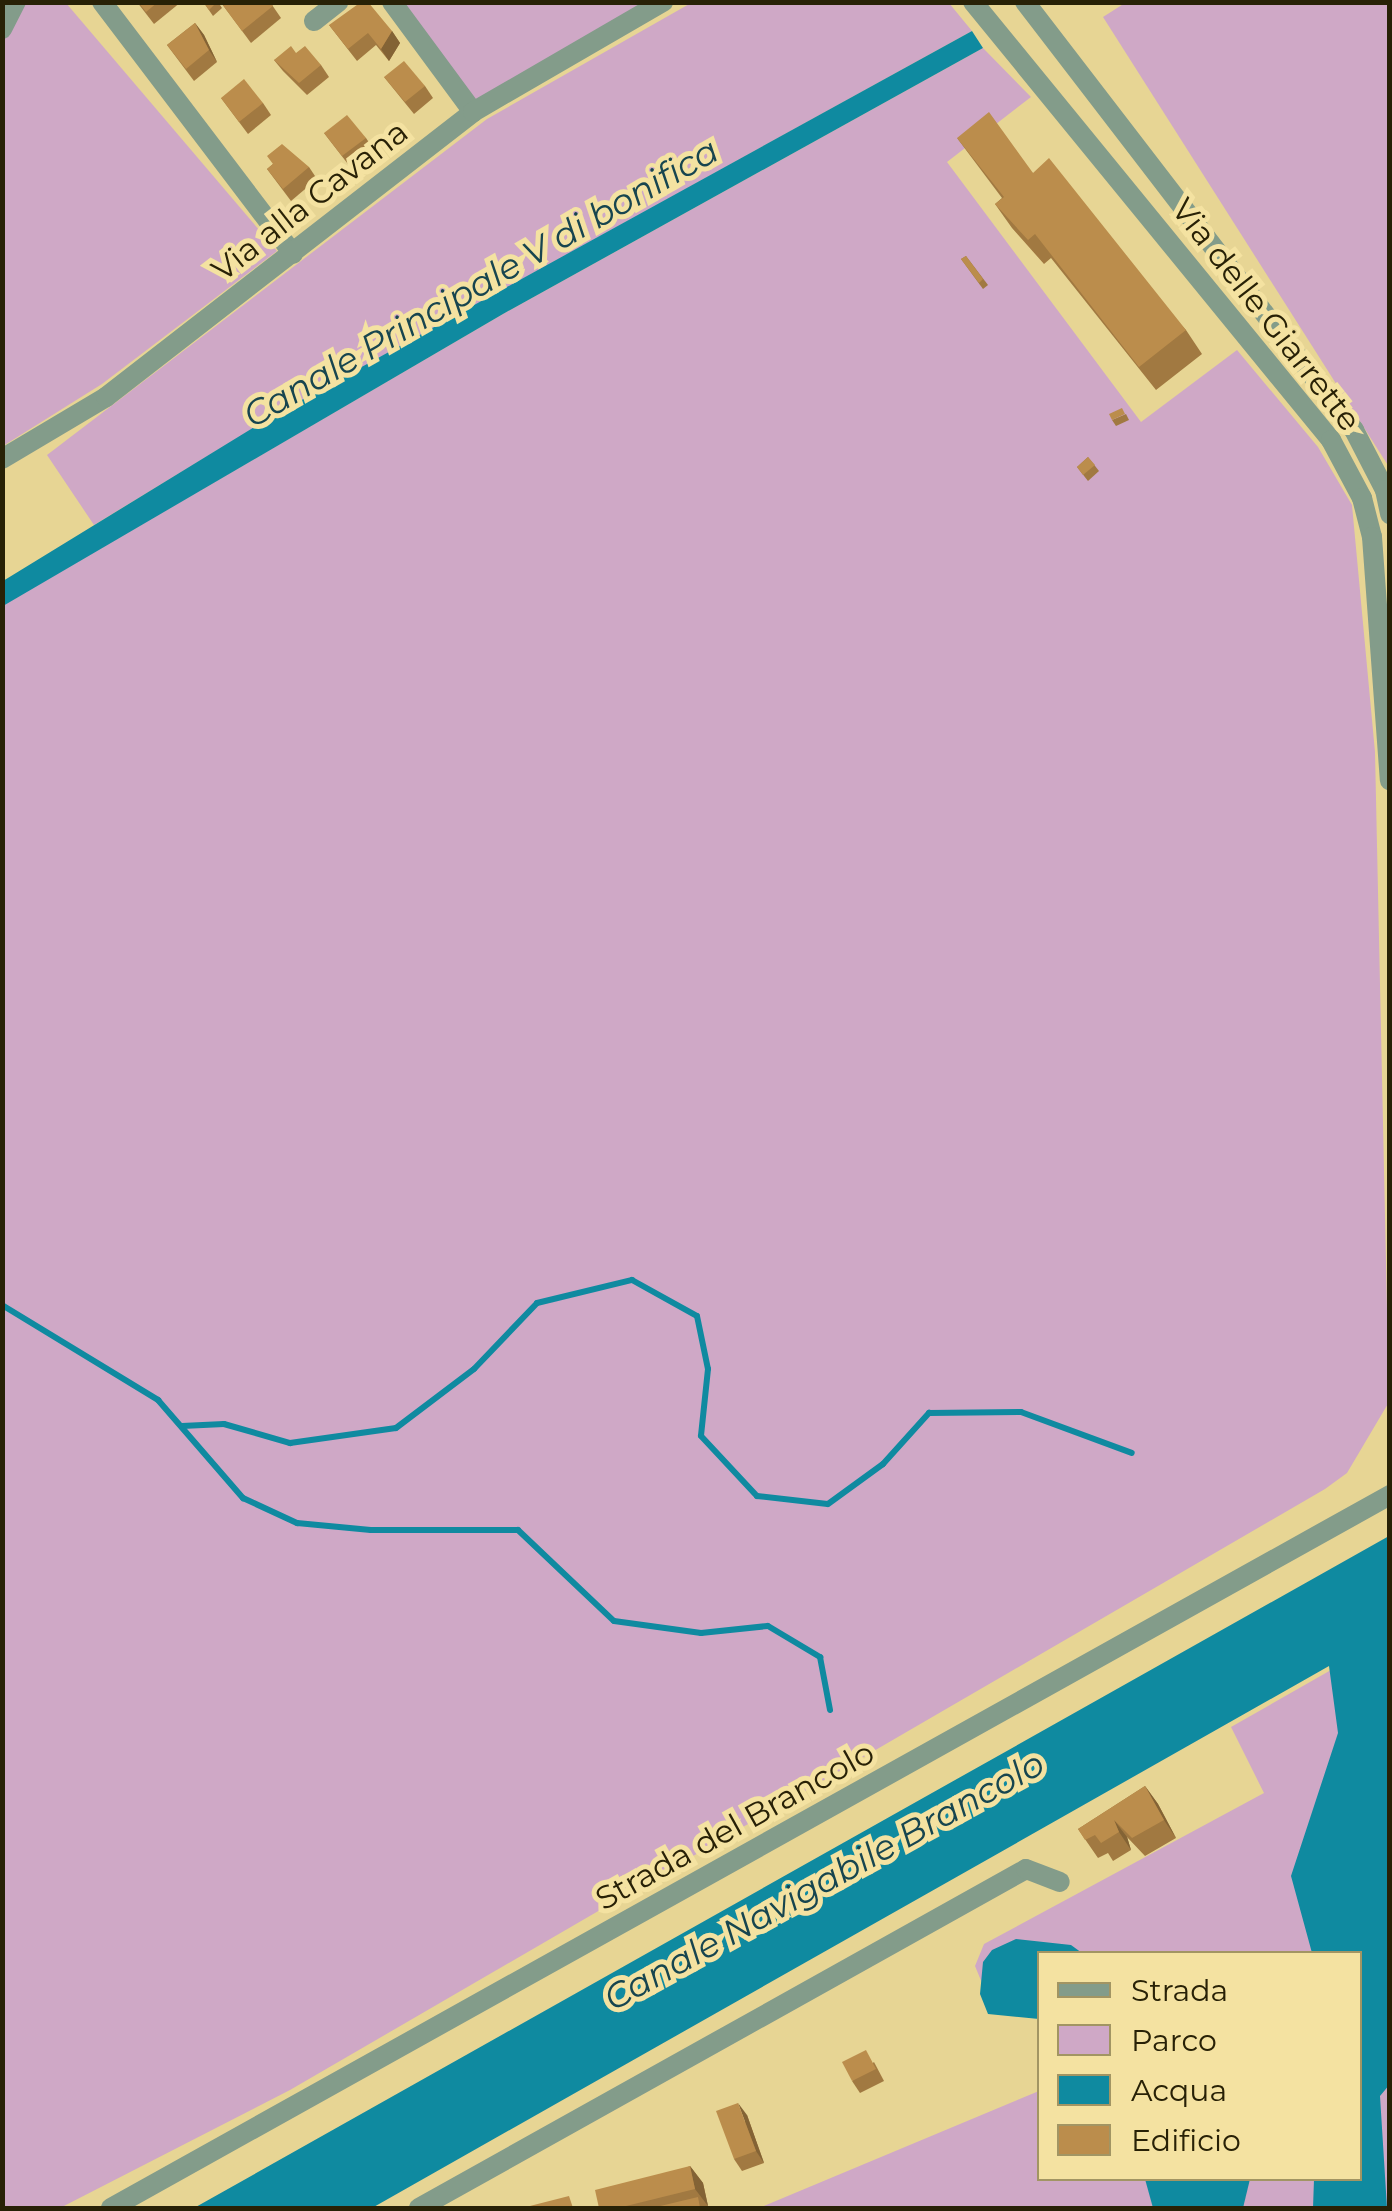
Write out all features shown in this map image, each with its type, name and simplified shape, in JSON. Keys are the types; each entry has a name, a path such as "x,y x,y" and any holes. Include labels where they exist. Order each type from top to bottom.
{"street":[{"path":"2,29 16,2"},
{"path":"102,2 292,254"},
{"path":"314,21 338,2"},
{"path":"392,2 473,112"},
{"name":"Via alla Cavana","path":"2,459 106,398 473,112 663,2"},
{"name":"Via delle Giarrette","path":"973,2 1331,440 1362,498 1372,537 1390,780"},
{"name":"Via delle Giarrette","path":"1025,2 1354,430 1385,490 1390,514"},
{"name":"Strada del Brancolo","path":"110,2208 1390,1496"},
{"path":"419,2208 1026,1869 1060,1882"}],"green space":[{"path":"2,3 66,3 277,251 102,384 3,446"},
{"path":"398,3 648,3 474,103"},
{"path":"691,3 949,3 972,31 270,418 94,525 47,455 487,119"},
{"path":"1125,3 1389,3 1389,467 1103,17"},
{"path":"983,48 1031,97 947,162 1141,422 1237,350 1318,447 1352,505 1375,752 1389,1402 1347,1473 1325,1489 290,2090 60,2208 2,2208 2,606 503,314"},
{"path":"1389,1637 1389,2208 759,2208 1037,2092 1037,2181 1362,2181 1362,1951 1037,1951 1037,1956 982,1983 975,1966 984,1944 1264,1793 1231,1727"}],"water":[{"path":"972,31 983,48 503,314 3,606 3,581 269,418"},
{"name":"Canale Navigabile Brancolo","path":"1389,1536 1390,2084 1380,2096 1387,2208 1313,2208 1314,2181 1362,2181 1362,1951 1311,1951 1291,1876 1338,1733 1329,1666 372,2208 194,2208"},
{"path":"1016,1939 1071,1945 1079,1951 1037,1951 1037,2019 988,2014 980,1994 983,1962 992,1950"},
{"path":"1146,2181 1250,2181 1243,2208 1153,2208"}],"building":[{"path":"138,2 158,2 146,12"},
{"path":"224,2 270,2 273,6 242,31"},
{"path":"361,2 368,2 392,31 381,49 368,33 348,49 329,25"},
{"path":"195,23 209,50 186,69 167,45"},
{"path":"291,46 296,53 305,46 321,65 299,83 274,60"},
{"path":"404,61 425,86 405,102 384,77"},
{"path":"244,79 263,103 239,122 221,98"},
{"path":"989,112 1033,173 1049,158 1186,330 1139,367 1035,234 1028,240 995,204 1004,197 957,138"},
{"path":"347,115 366,138 342,156 324,133"},
{"path":"282,144 309,167 283,189 267,169 273,164 267,156"},
{"path":"966,256 983,279 979,283 961,259"},
{"path":"1122,408 1125,414 1112,420 1109,414"},
{"path":"1088,457 1095,465 1083,475 1077,467"},
{"path":"1145,1786 1164,1820 1132,1838 1114,1820 1119,1832 1101,1843 1095,1835 1085,1840 1078,1829"},
{"path":"866,2050 876,2069 852,2081 842,2062"},
{"path":"738,2103 756,2151 734,2159 716,2111"},
{"path":"690,2166 695,2189 618,2208 599,2208 595,2190"},
{"path":"569,2196 573,2208 522,2208"},
{"path":"698,2197 700,2208 652,2208"}],"waterway":[{"path":"182,1426 224,1424 290,1443 396,1428 474,1369 537,1303 632,1280 697,1316 708,1369 701,1436 757,1496 828,1504 883,1464 929,1413 1021,1412 1132,1453"},
{"path":"2,1305 158,1400 243,1498 297,1523 371,1530 518,1530 614,1621 701,1633 768,1626 820,1657 830,1710"}],"water label":[{"name":"Canale Principale V di bonifica","path":"481,283"}]}
